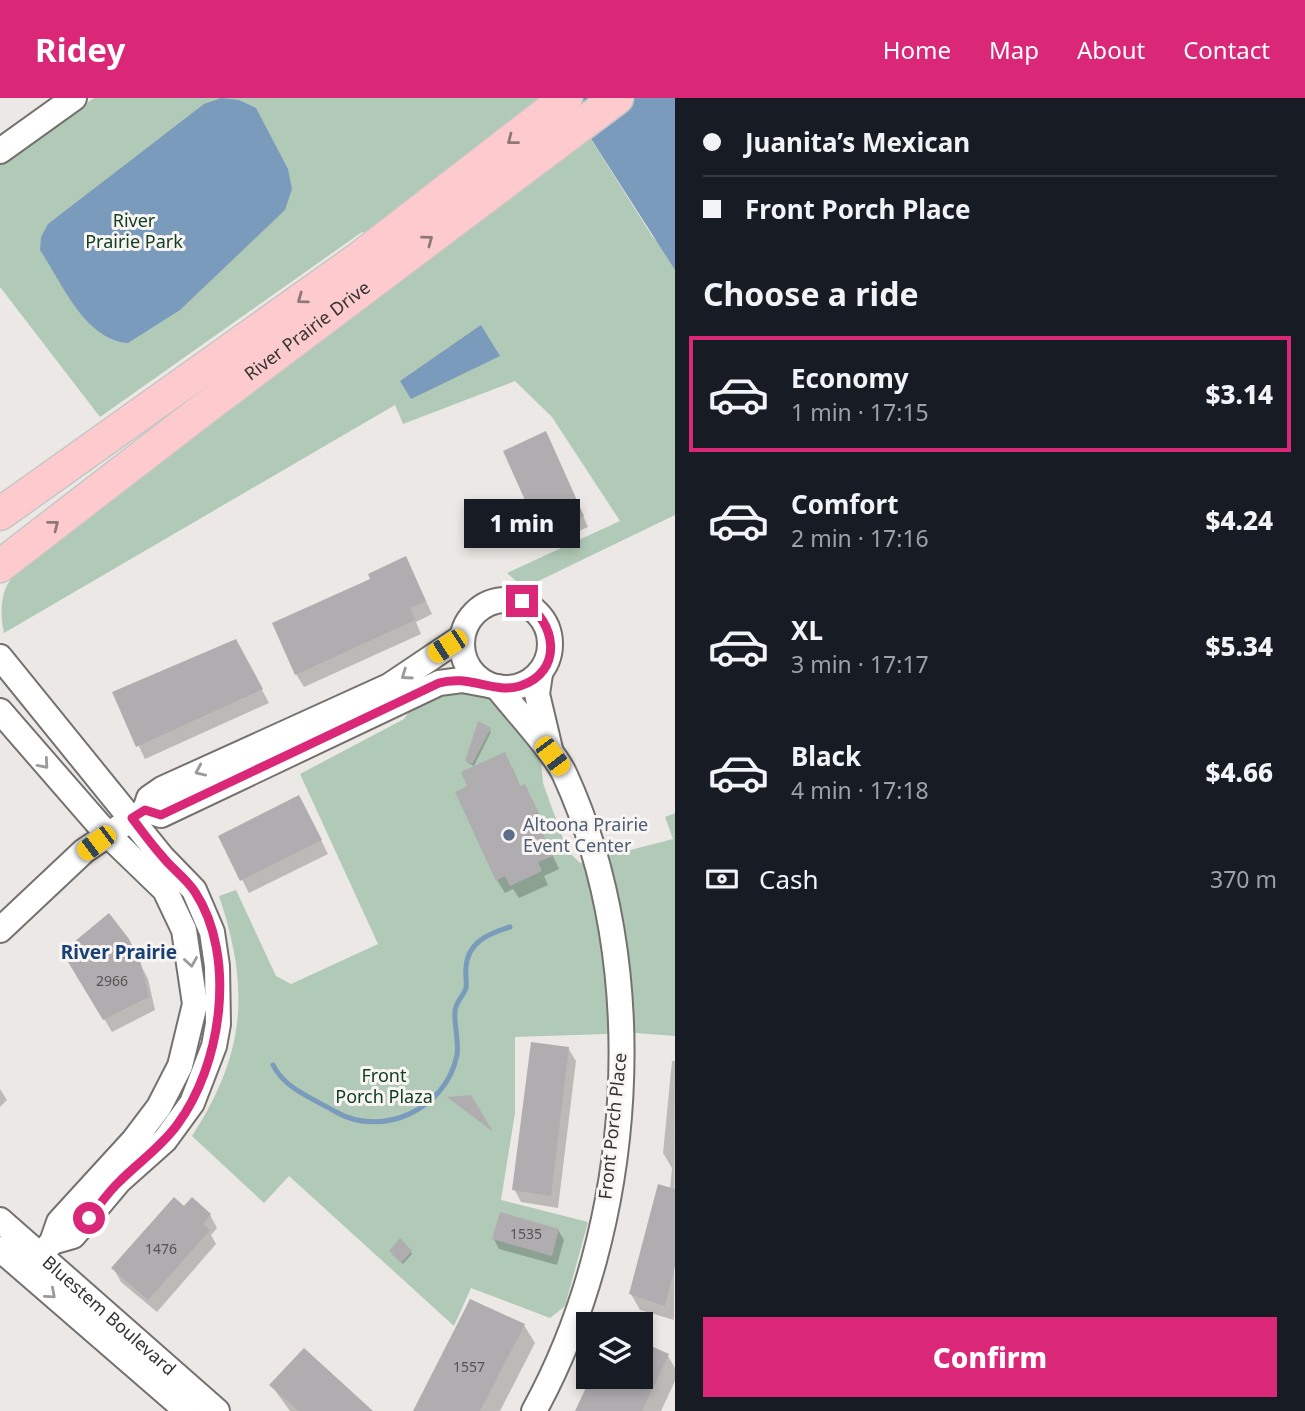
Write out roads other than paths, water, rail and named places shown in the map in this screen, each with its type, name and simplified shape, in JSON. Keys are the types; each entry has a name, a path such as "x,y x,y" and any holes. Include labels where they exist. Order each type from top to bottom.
{"main road":[{"name":"River Prairie Drive","path":"0,566 366,270 566,98"},
{"name":"River Prairie Drive","path":"0,514 366,270 617,98"}],"street":[{"path":"0,151 74,98"},
{"path":"509,599 522,601 534,608 548,628 550,654 540,674 537,694 552,756 493,686 476,677 467,665 462,637 469,620 486,604 509,599"},
{"path":"0,930 43,888 107,834 139,814 149,798 173,783 379,691 462,637"},
{"path":"0,657 139,814 162,857 194,890 203,906 217,966 218,1024 192,1103 165,1140 119,1181 74,1236 39,1256"},
{"path":"139,814 161,815 439,683 462,680 493,686 520,686 540,674"},
{"path":"0,711 107,834 154,877 176,911 190,951 195,1004 184,1055 159,1107 134,1140 59,1222 39,1256"},
{"name":"Front Porch Place","path":"534,1411 562,1354 598,1238 614,1153 622,1054 621,1013 605,891 596,855 564,772 552,756"},
{"name":"Bluestem Boulevard","path":"0,1220 217,1411"},
{"name":"Bluestem Boulevard","path":"0,1249 39,1256 187,1411"}],"water":[{"path":"221,98 239,100 256,108 288,169 292,189 285,210 180,310 128,343 113,339 99,332 76,308 40,250 41,237 48,224 204,104"},
{"path":"565,98 675,98 675,270"},
{"path":"481,325 500,356 411,399 400,381"}],"waterway":[{"path":"273,1065 278,1073 300,1092 354,1119 373,1122 410,1114 440,1091 451,1074 457,1055 455,1008 466,988 466,967 471,951 480,940 510,927"}],"place":[{"name":"Altoona Prairie Event Center","path":"509,835"}],"district":[{"name":"River Prairie","path":"119,952"}],"park label":[{"name":"River Prairie Park","path":"134,231"},
{"name":"Front Porch Plaza","path":"384,1086"}]}
